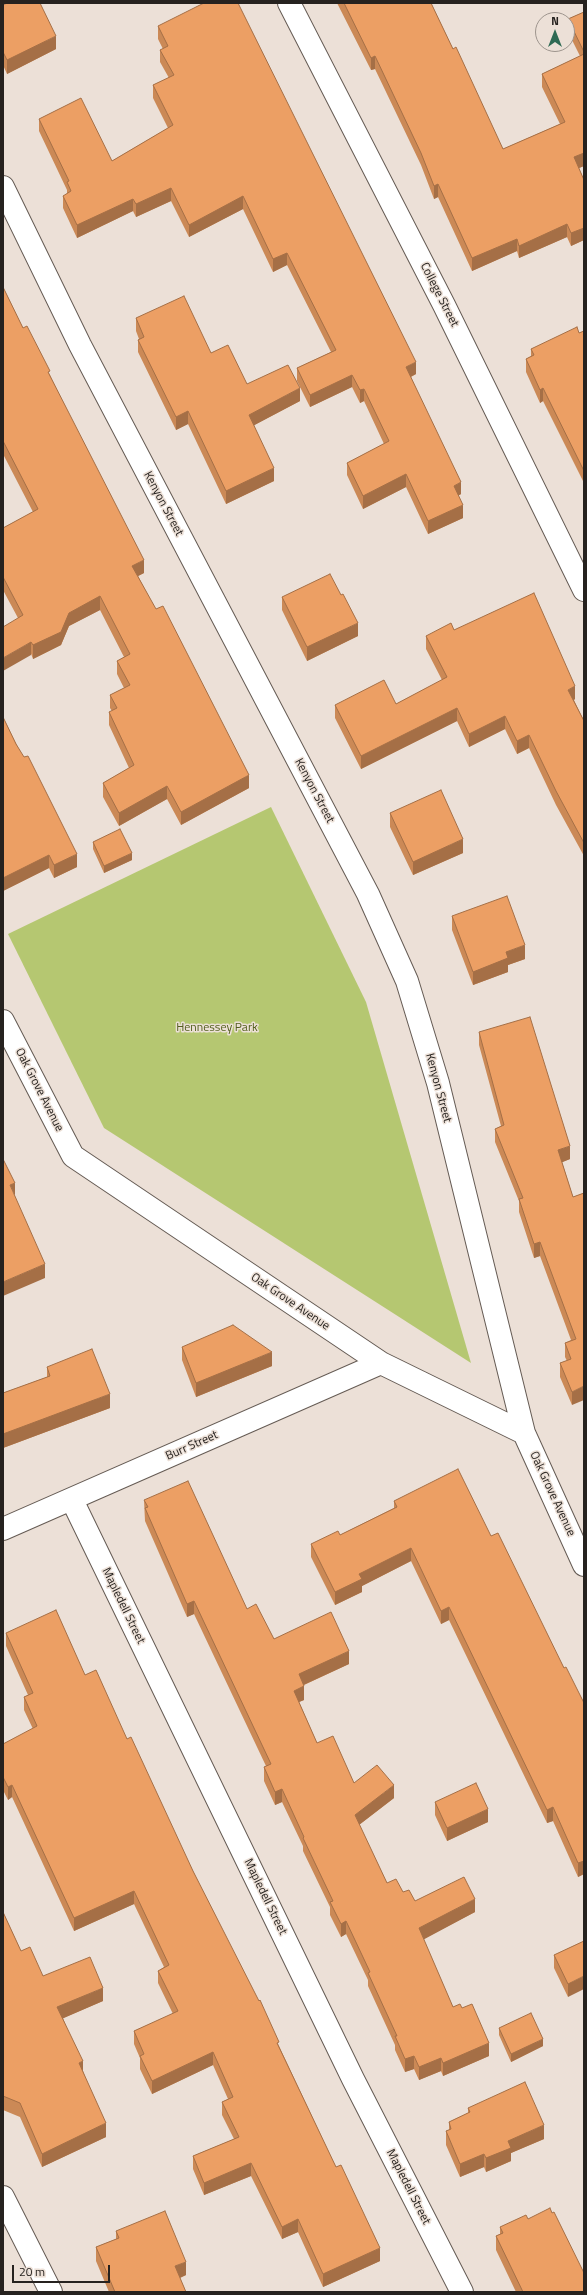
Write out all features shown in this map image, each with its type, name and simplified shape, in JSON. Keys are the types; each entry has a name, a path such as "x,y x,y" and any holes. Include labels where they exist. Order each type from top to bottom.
{"street":[{"name":"College Street","path":"289,3 444,305 584,590"},
{"name":"Kenyon Street","path":"3,188 80,345 368,894 407,981 438,1083 524,1433"},
{"name":"Oak Grove Avenue","path":"3,1021 73,1156 381,1362 524,1433 584,1565"},
{"name":"Burr Street","path":"3,1529 72,1500 381,1362"},
{"name":"Mapledell Street","path":"72,1500 353,2079 462,2292"},
{"path":"3,2197 51,2292"}],"green space":[{"name":"Hennessey Park","path":"271,807 366,1002 471,1363 104,1128 8,934"}],"building":[{"path":"7,3 40,3 56,36 7,60 3,52 3,5"},
{"path":"204,3 238,3 416,362 406,367 461,482 454,486 463,505 428,521 406,474 363,496 347,463 389,441 364,389 360,390 352,375 310,395 297,368 336,350 287,253 273,259 243,196 189,225 171,188 136,204 133,199 77,225 63,196 71,191 67,182 69,181 39,119 81,98 112,161 173,125 153,85 174,75 160,50 168,46 158,26"},
{"path":"344,3 431,3 453,49 456,47 503,149 565,122 542,74 584,54 584,153 574,157 584,180 584,228 571,233 567,224 519,246 517,239 472,258 438,184 434,186 421,153 375,56 371,58"},
{"path":"584,12 584,52 575,33 575,16"},
{"path":"3,287 23,328 27,326 50,371 48,372 144,560 132,566 156,609 163,606 249,775 181,812 167,786 119,813 103,783 134,765 109,712 117,708 110,695 130,685 117,661 130,654 100,596 69,613 61,632 33,645 31,642 3,658 3,627 23,615 3,577 3,528 38,509 3,441"},
{"path":"184,296 211,353 228,345 247,384 288,365 300,388 249,415 274,468 226,491 188,411 176,417 138,340 144,337 136,318"},
{"path":"577,327 579,333 584,331 584,471 543,388 540,390 526,359 534,355 531,349"},
{"path":"330,574 341,595 343,594 358,623 307,647 282,597"},
{"path":"534,593 575,686 568,690 584,721 584,843 556,791 529,735 517,741 505,716 469,734 457,708 361,756 335,705 384,680 396,704 447,677 426,636 451,623 454,630"},
{"path":"3,717 24,757 28,756 77,854 54,865 49,855 3,878"},
{"path":"441,790 463,839 413,862 390,813"},
{"path":"120,829 132,853 104,866 93,842"},
{"path":"507,896 525,945 506,952 508,958 473,972 452,916"},
{"path":"530,1017 570,1146 558,1150 573,1197 584,1193 584,1386 572,1392 560,1363 571,1359 565,1343 576,1339 540,1242 534,1244 519,1199 523,1198 495,1129 504,1125 479,1032"},
{"path":"3,1159 15,1183 10,1185 45,1264 3,1282"},
{"path":"233,1325 272,1352 196,1383 182,1347"},
{"path":"92,1349 110,1394 3,1434 3,1393 50,1376 47,1367"},
{"path":"458,1469 491,1536 498,1533 564,1668 566,1667 584,1703 584,1861 578,1863 553,1807 547,1810 449,1607 441,1611 411,1548 359,1574 362,1579 335,1592 311,1544 338,1531 340,1535 397,1507 394,1501"},
{"path":"188,1481 247,1609 256,1604 274,1639 331,1612 349,1651 299,1674 304,1686 294,1691 317,1743 333,1736 354,1783 377,1765 394,1785 355,1815 387,1883 396,1879 403,1892 409,1890 415,1901 464,1877 475,1899 419,1928 453,2007 460,2004 462,2008 472,2004 489,2043 443,2063 441,2058 419,2067 414,2056 405,2059 395,2036 397,2036 368,1973 370,1972 346,1921 341,1924 330,1902 333,1901 282,1789 275,1792 264,1767 271,1764 194,1601 187,1604 145,1508 148,1507 144,1500"},
{"path":"56,1610 85,1675 96,1670 127,1739 131,1737 193,1871 259,2001 260,2000 279,2042 277,2043 336,2167 341,2165 380,2248 323,2274 298,2219 282,2227 251,2163 204,2183 193,2156 239,2137 222,2102 233,2097 213,2052 152,2081 140,2056 144,2054 134,2031 178,2011 158,1971 169,1965 134,1891 74,1918 12,1785 8,1787 3,1777 3,1744 37,1726 24,1697 33,1693 6,1633"},
{"path":"476,1783 488,1809 447,1828 435,1802"},
{"path":"3,1912 21,1951 30,1947 43,1976 90,1957 103,1988 57,2007 83,2061 79,2063 106,2123 42,2154 20,2103 3,2096"},
{"path":"584,1941 584,1976 568,1984 554,1955"},
{"path":"531,2013 543,2039 511,2054 499,2028"},
{"path":"525,2082 544,2125 508,2141 511,2148 486,2158 484,2154 460,2164 446,2131 451,2129 449,2122 470,2112 468,2108"},
{"path":"550,2208 552,2213 554,2212 584,2273 584,2292 523,2292 496,2236 503,2233 500,2227 526,2215 528,2219"},
{"path":"165,2211 186,2262 175,2266 186,2292 115,2292 96,2247 119,2238 116,2231"}]}
